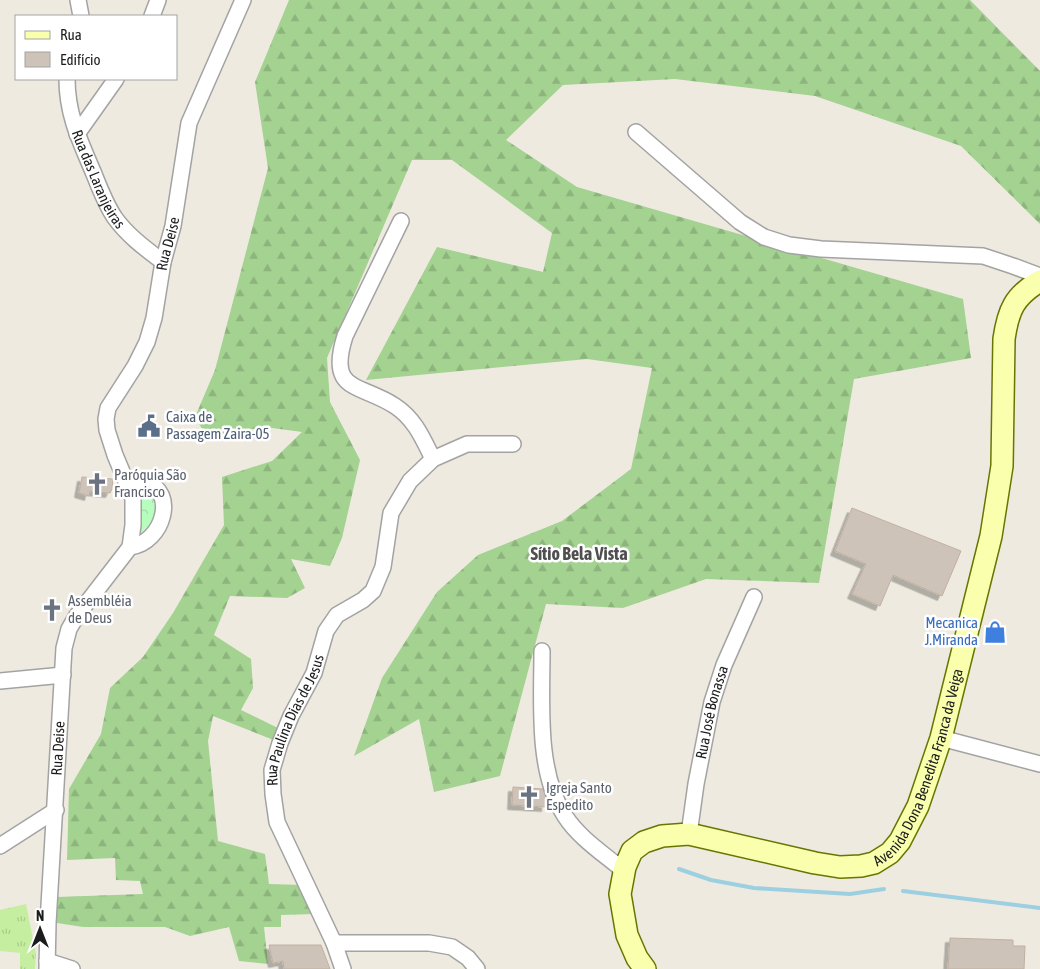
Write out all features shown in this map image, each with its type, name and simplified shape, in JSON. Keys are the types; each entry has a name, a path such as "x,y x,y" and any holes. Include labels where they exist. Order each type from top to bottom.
{"main road":[{"name":"Avenida Dona Benedita Franca da Veiga","path":"645,969 637,958 627,935 620,894 624,871 632,850 644,842 662,836 689,834 840,867 874,863 890,853 900,841 918,806 940,738 991,536 1002,466 1004,339 1006,322 1013,305 1022,294 1040,281"}],"street":[{"path":"78,0 80,15"},
{"path":"152,15 158,0"},
{"name":"Rua Deise","path":"47,965 64,648 69,629 88,600 130,547 134,525 133,498 115,455 106,419 108,408 135,366 147,342 154,318 163,262 173,226 189,123 242,0"},
{"name":"Rua das Laranjeiras","path":"67,80 67,98 70,115 106,202 116,219 131,237 163,262"},
{"path":"77,134 115,80"},
{"path":"636,132 740,222 764,237 789,245 821,249 983,256 1040,276"},
{"path":"401,221 345,336 340,352 339,366 342,375 350,385 395,406 411,419 421,434 433,459"},
{"name":"Rua Paulina Dias de Jesus","path":"343,969 334,943 277,822 272,794 272,770 280,743 291,716 314,673 326,631 336,615 363,600 373,591 383,567 391,513 410,482 433,459 467,444 513,444"},
{"name":"Rua Deise","path":"126,484 144,483 152,486 158,491 162,501 163,512 161,523 150,538 136,546 130,547"},
{"name":"Rua José Bonassa","path":"689,834 696,784 712,702 724,664 754,597"},
{"path":"542,651 542,709 546,758 556,801 565,817 576,830 624,871"},
{"path":"0,681 63,675"},
{"path":"940,738 1040,764"},
{"path":"0,846 56,810"},
{"path":"334,943 429,943 452,947 468,958 477,969"},
{"path":"47,965 72,969"}],"green space":[{"path":"289,0 970,0 1040,71 1040,224 961,146 815,96 675,79 563,85 506,140 577,187 963,299 971,358 854,379 819,583 706,579 623,608 546,604 500,776 434,792 419,719 354,756 382,678 437,592 478,555 562,521 631,469 652,368 587,359 366,380 437,247 543,272 552,233 452,160 412,160 327,358 330,402 360,460 342,538 330,566 291,559 305,588 287,598 230,596 214,635 251,659 253,688 241,710 280,729 276,741 213,716 208,741 218,841 265,854 269,884 303,885 314,914 281,915 281,927 264,927 268,964 239,961 229,927 190,936 165,927 83,927 57,923 57,897 143,894 140,881 116,880 115,858 67,860 69,789 101,734 110,688 143,657 173,613 224,525 222,477 272,461 302,432 265,427 207,437 195,417 215,370 268,168 255,82"},
{"path":"153,498 157,503 156,512 150,524 140,533 141,500"},
{"path":"26,904 36,954 35,969 20,969 20,953 0,951 0,910"}],"building":[{"name":"Paróquia São Francisco","path":"82,477 113,479 112,489 110,493 90,491 89,496 79,493"},
{"path":"852,508 961,551 942,596 893,575 880,606 852,594 866,564 835,551"},
{"name":"Igreja Santo Espedito","path":"513,787 543,789 546,807 512,805"},
{"path":"950,938 1013,940 1013,946 1025,946 1024,969 948,969"},
{"path":"269,945 321,945 330,969 284,969 283,961 273,963"}],"waterway":[{"path":"679,869 711,880 754,888 850,894 884,889"},
{"path":"903,891 1040,908"}],"place":[{"name":"Caixa de Passagem Zaira-05","path":"149,426"},
{"name":"Paróquia São Francisco","path":"97,484"},
{"name":"Assembléia de Deus","path":"52,610"},
{"name":"Mecanica J.Miranda","path":"995,632"},
{"name":"Igreja Santo Espedito","path":"529,797"}],"district":[{"name":"Sítio Bela Vista","path":"579,554"}]}
